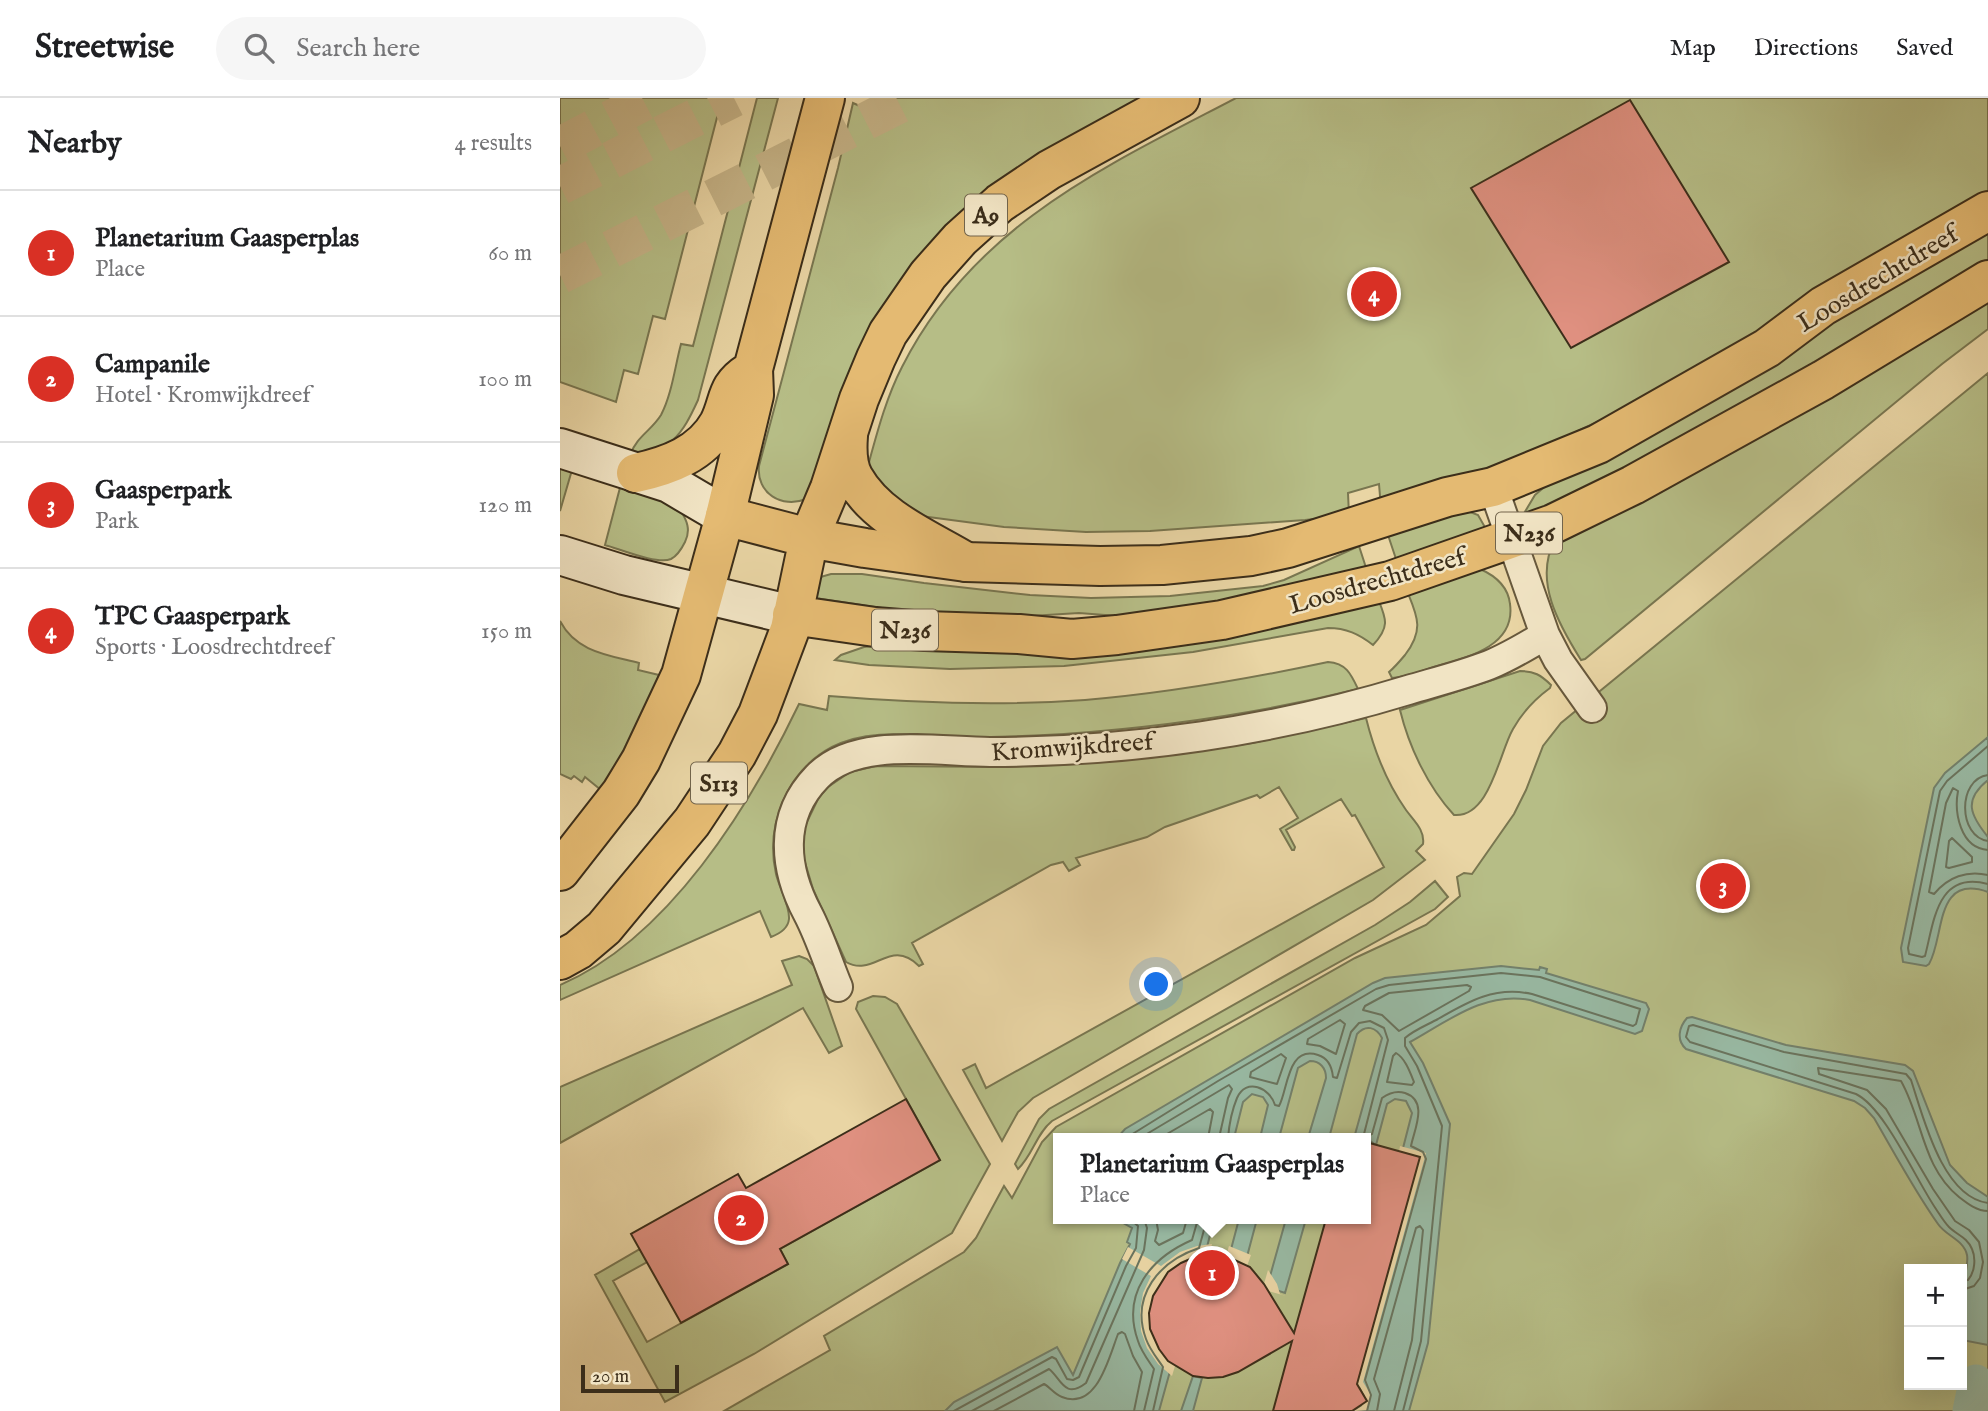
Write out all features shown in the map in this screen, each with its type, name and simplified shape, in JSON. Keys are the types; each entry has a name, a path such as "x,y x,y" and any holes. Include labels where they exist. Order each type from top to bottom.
{"main road":[{"path":"560,871 621,793 641,760 681,675 754,395 753,369 825,98"},
{"name":"A9","path":"809,538 830,488 859,399 888,333 928,275 960,239 1000,203 1049,170 1180,98"},
{"name":"Loosdrechtdreef","path":"724,516 809,538 967,562 1162,565 1251,556 1288,548 1447,497 1493,487 1610,437 1767,348 1823,306 1988,211"},
{"name":"Loosdrechtdreef","path":"704,595 792,614 875,627 1072,639 1222,620 1322,599 1404,577 1553,524 1633,485 1823,380 1988,281"},
{"path":"636,473 686,456 701,445 719,422 730,389 738,379 753,369"},
{"name":"A9","path":"848,434 848,459 853,476 863,491 889,516 967,562"},
{"path":"560,448 669,484 724,516"},
{"name":"S113","path":"560,960 578,950 604,928 692,822 737,754 758,714 790,629 809,538"},
{"path":"560,555 704,595"}],"street":[{"path":"1493,487 1545,635 1563,668 1592,708"},
{"name":"Kromwijkdreef","path":"838,987 803,906 789,865 788,848 790,826 800,799 818,776 840,760 854,754 879,750 1073,749 1195,736 1265,725 1331,712 1476,669 1545,635"}],"green space":[{"path":"560,98 722,98 665,319 653,316 638,374 624,370 616,402 560,382"},
{"path":"757,98 778,98 698,400 673,440 656,450 630,455 636,443 657,421 665,407 681,344 693,346"},
{"path":"874,98 1156,98 994,192 806,499 788,502 766,491 759,476 759,466 853,103 862,107"},
{"path":"1236,98 1988,98 1988,200 1618,412 1538,450 1381,508 1379,484 1348,493 1349,515 1150,531 1086,532 1004,527 905,512 866,473 881,419 896,380 931,318 966,275 1004,238 1046,205 1138,149"},
{"path":"1988,221 1988,271 1629,476 1523,515 1535,495 1549,483"},
{"path":"1988,292 1988,329 1581,660 1557,617 1548,586 1549,555 1555,540"},
{"path":"1988,373 1988,1411 724,1411 830,1350 824,1336 964,1252 976,1238 1004,1186 1012,1198 1042,1142 1056,1127 1355,958 1426,925 1460,896 1457,877 1464,873 1472,874 1514,814 1543,746 1561,723"},
{"path":"560,458 574,463 560,511"},
{"path":"622,480 680,510 688,533 673,558 657,560 605,545"},
{"path":"1465,510 1478,515 1486,529 1399,568 1387,532"},
{"path":"1359,546 1369,577 1157,619 1079,613 1030,616 915,613 815,598 817,578 831,574 862,574 1030,595 1091,598 1170,596 1263,586 1284,580"},
{"path":"1480,569 1496,578 1507,592 1510,619 1505,631 1486,648 1473,654 1413,674 1392,678 1389,672 1411,645 1417,629 1415,613 1405,586"},
{"path":"1376,594 1385,626 1373,645 1352,632 1328,628 1193,652 1064,666 950,669 869,665 835,660 841,655 864,647"},
{"path":"560,621 575,640 584,646 639,663 638,670 659,675 638,730 601,790 585,777 582,782 574,776 571,779 560,774"},
{"path":"1328,662 1344,667 1358,689 1249,712 1138,727 1014,736 880,735 847,741 832,747 816,757 803,770 783,801 777,819 773,855 789,914 787,926 783,931 771,937 760,911 560,1000 560,985 599,964 636,936 702,866 756,784 799,704 827,710 829,696 957,703 1085,700 1207,685"},
{"path":"1520,671 1540,676 1551,685 1550,688 1529,707 1517,723 1485,795 1466,813 1454,815 1421,766 1400,710"},
{"path":"1366,718 1387,777 1399,800 1421,830 1423,844 1416,851 1425,860 1373,900 1033,1098 1018,1112 1002,1141 963,1070 975,1064 986,1088 1384,867 1355,815 1352,816 1341,799 1286,830 1295,847 1292,850 1280,829 1298,818 1279,787 1260,798 1257,795 1165,827 1147,837 1076,858 1080,865 1069,871 1063,862 1051,865 912,943 923,964 919,966 909,958 899,955 865,965 856,966 846,962 813,889 804,859 805,826 819,797 828,787 850,772 876,766 1008,767 1141,758 1252,743"},
{"path":"1435,881 1448,897 1435,909 1052,1121 1018,1169 1015,1164 1039,1119 1049,1109 1375,925 1410,902"},
{"path":"799,956 814,966 842,1046 829,1053 803,1008 560,1143 560,1087 792,985 782,961"},
{"path":"873,996 885,997 897,1004 990,1164 952,1233 754,1354 665,1402 595,1275 640,1249 647,1262 613,1281 647,1342 788,1264 780,1249 940,1160 856,1009 858,1002"}],"water":[{"path":"1988,737 1988,780 1975,794 1972,808 1973,815 1988,837 1988,892 1971,889 1958,891 1944,911 1929,964 1926,966 1903,962 1901,948 1934,788 1945,773"},
{"path":"1501,966 1539,970 1540,967 1547,969 1546,973 1646,1003 1649,1009 1642,1031 1635,1034 1530,1000 1498,1000 1467,1010 1410,1042 1423,1063 1450,1124 1428,1343 1409,1411 1354,1411 1362,1406 1365,1396 1360,1387 1356,1386 1412,1113 1406,1101 1395,1099 1387,1104 1376,1145 1371,1142 1371,1133 1355,1133 1382,1038 1380,1034 1367,1028 1357,1034 1330,1133 1310,1133 1326,1078 1322,1066 1310,1061 1298,1068 1280,1133 1261,1133 1268,1105 1263,1097 1252,1094 1243,1102 1235,1133 1121,1133 1385,978"},
{"path":"1692,1017 1786,1045 1905,1065 1913,1071 1950,1165 1967,1183 1988,1197 1988,1345 1967,1341 1965,1250 1938,1224 1874,1118 1865,1108 1854,1101 1686,1049 1680,1034 1687,1018"},
{"path":"1125,1224 1213,1224 1205,1255 1186,1260 1171,1270 1160,1283 1153,1298 1150,1315 1153,1332 1160,1349 1172,1364 1159,1411 945,1411 954,1402 1057,1347 1073,1375 1130,1244 1127,1242 1132,1228"},
{"path":"1238,1224 1256,1224 1245,1264 1229,1257"},
{"path":"1285,1224 1305,1224 1285,1293 1267,1287"},
{"path":"1193,1376 1202,1378 1193,1411 1181,1411"}],"pier":[{"path":"1400,1146 1426,1153 1363,1382 1371,1395 1367,1410 1354,1411 1362,1406 1365,1396 1360,1387 1356,1386"},
{"path":"1212,1244 1209,1254 1186,1260 1168,1272 1153,1296 1149,1313 1150,1329 1159,1349 1175,1366 1172,1376 1158,1364 1147,1348 1141,1331 1143,1293 1151,1276 1122,1259 1128,1247 1161,1266 1180,1252"},
{"path":"1229,1246 1251,1255 1247,1266 1226,1256"},
{"path":"1268,1270 1280,1294 1286,1296 1268,1291 1264,1284"}],"building":[{"path":"1630,100 1729,262 1571,348 1471,188"},
{"path":"906,1099 940,1160 780,1249 788,1264 681,1323 631,1234 738,1174 746,1188"},
{"path":"1371,1143 1420,1157 1357,1384 1367,1401 1352,1411 1273,1411 1292,1341 1238,1372 1223,1377 1193,1376 1168,1361 1159,1349 1150,1329 1149,1313 1153,1296 1168,1272 1197,1256 1226,1256 1250,1267 1264,1284 1294,1333 1325,1224 1371,1224"}],"waterway":[{"path":"1970,1411 1976,1382"}],"tunnel":[{"path":"560,146 651,98"},
{"path":"560,186 734,98"},
{"path":"560,275 912,98"}],"place":[{"name":"TPC Gaasperpark","path":"1374,294"},
{"name":"Gaasperpark","path":"1723,886"},
{"name":"Campanile","path":"741,1218"},
{"name":"Planetarium Gaasperplas","path":"1212,1273"}]}
